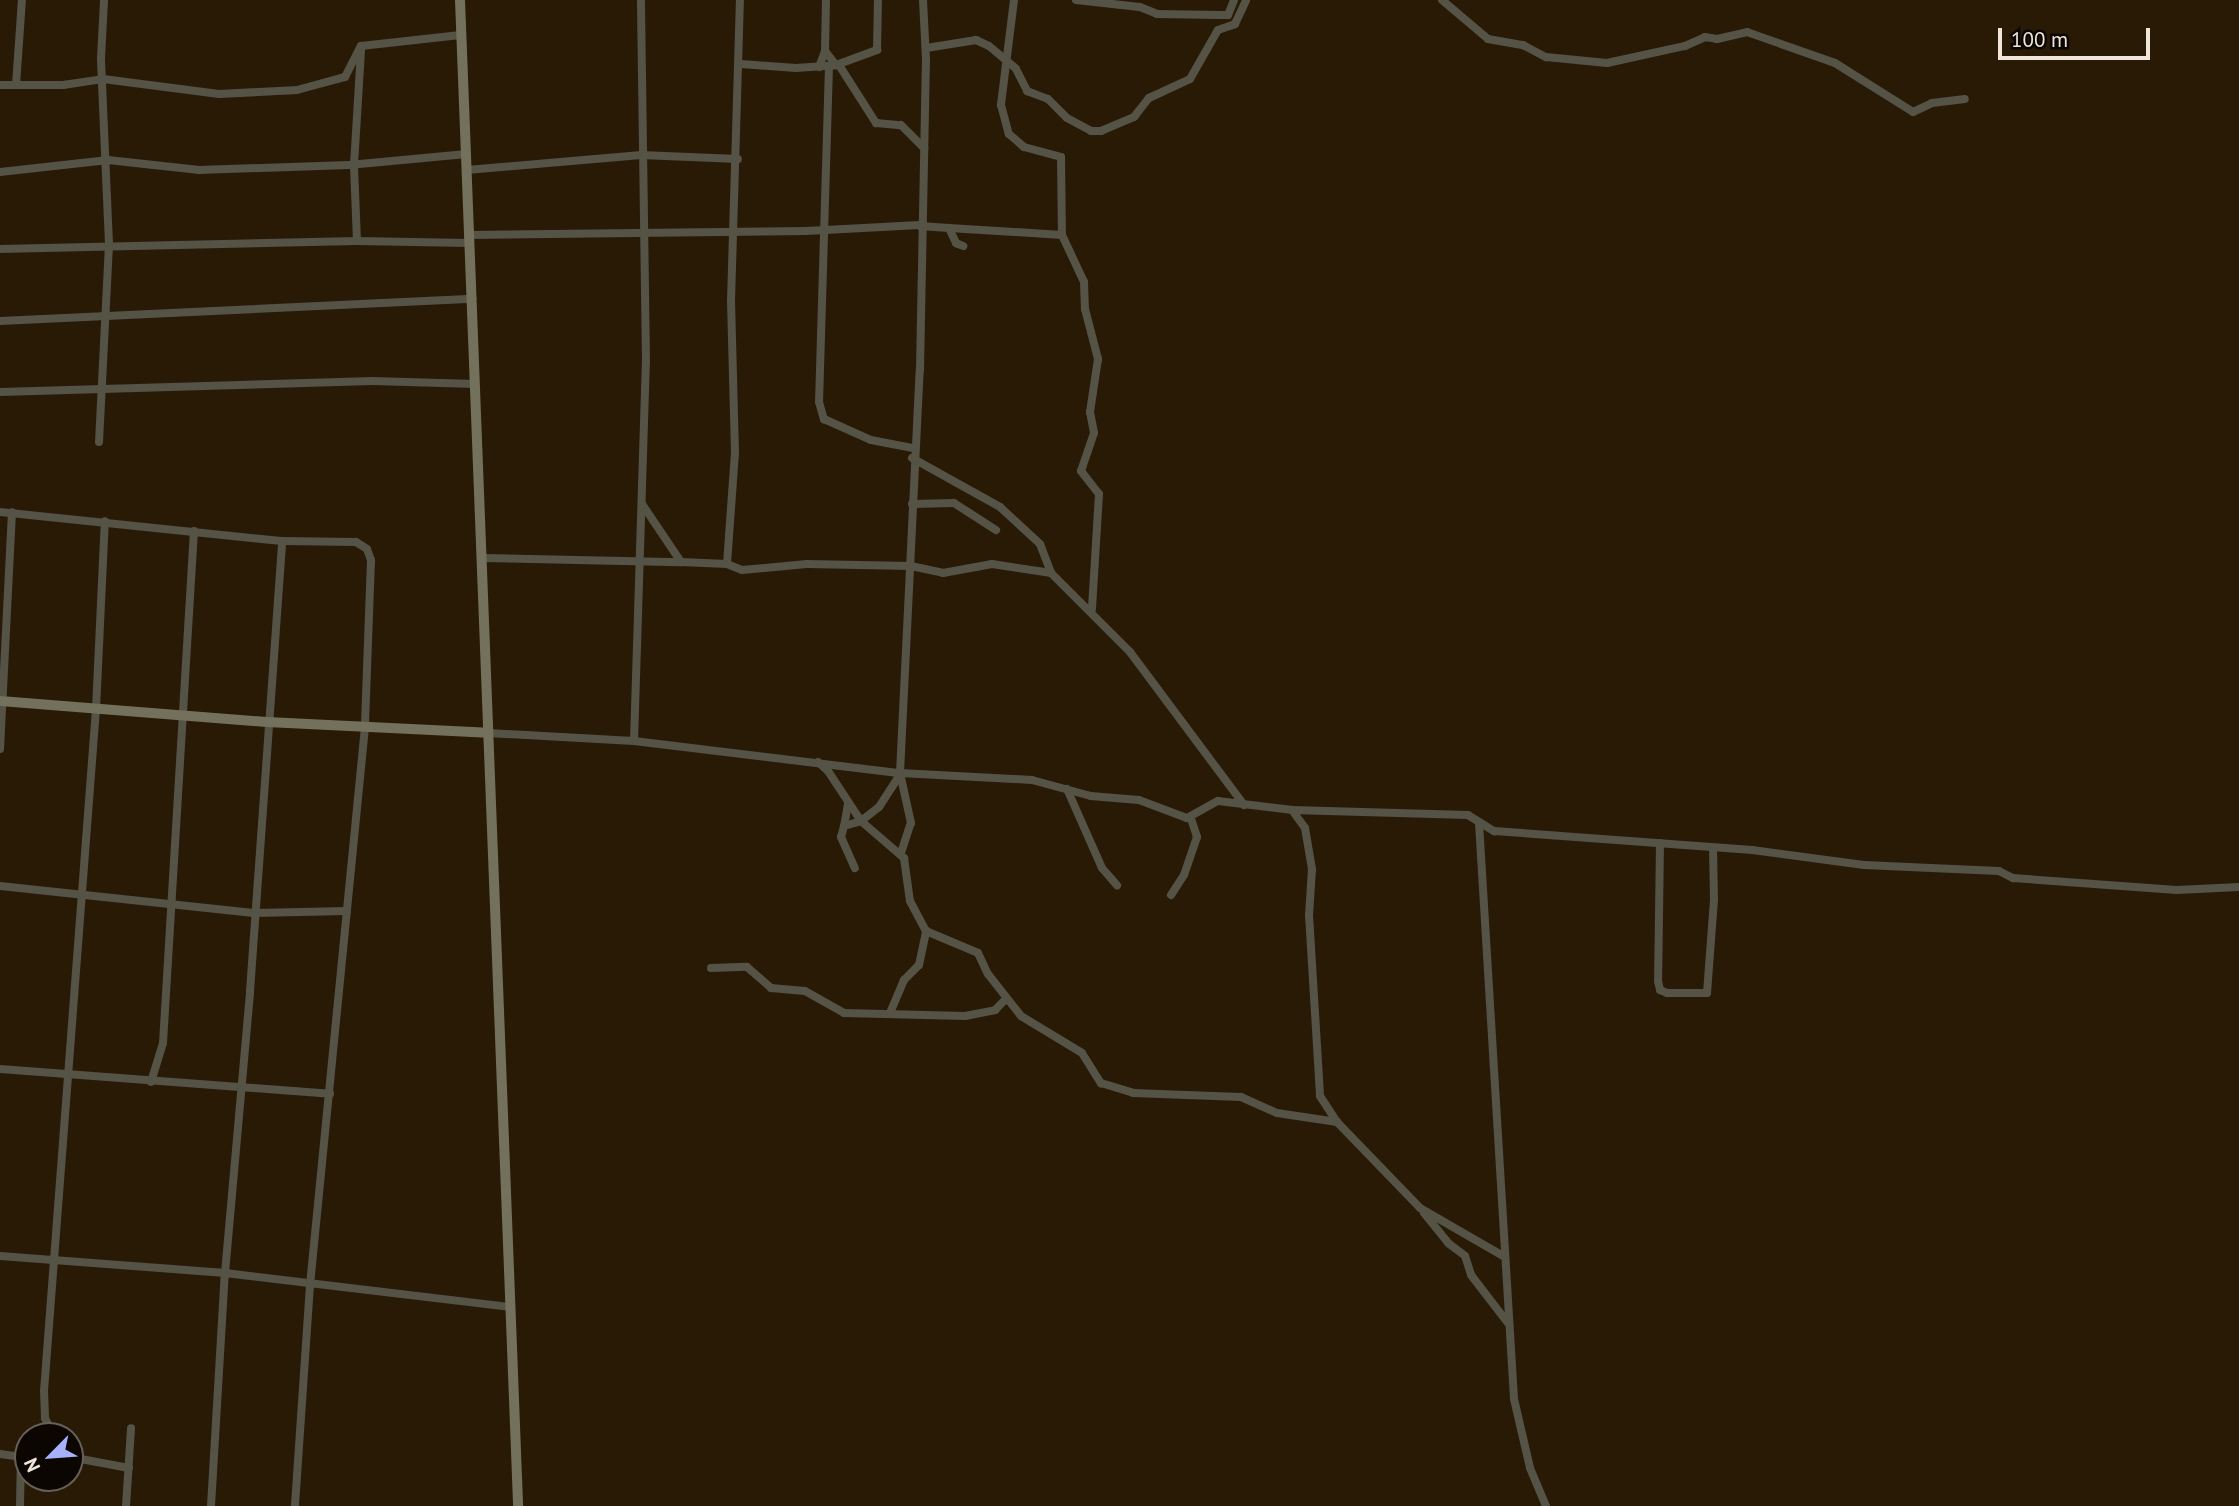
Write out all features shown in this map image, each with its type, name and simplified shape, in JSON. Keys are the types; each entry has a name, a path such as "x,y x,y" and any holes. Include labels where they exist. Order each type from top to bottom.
{"main road":[{"path":"460,0 506,1134 509,1307 518,1506"},
{"path":"2,701 267,722 488,733"}],"street":[{"path":"16,85 22,0"},
{"path":"99,442 108,244 108,160 103,79 104,0"},
{"path":"634,741 642,503 644,232 641,0"},
{"path":"727,564 735,453 733,232 738,159 735,100 741,64 740,0"},
{"path":"819,66 825,51 826,0"},
{"path":"741,64 833,65 877,50 878,0"},
{"path":"923,0 926,48 920,226 920,370 912,458 911,566 900,773 911,824 901,853 910,901 926,931 978,953 1006,999 1027,1022 1082,1054 1097,1079 1111,1087 1166,1096 1241,1097 1276,1113 1337,1122"},
{"path":"1014,0 1008,62 999,90 1009,134 1025,148 1061,157 1062,235 1084,282 1085,309 1098,359 1090,412 1094,433 1081,471 1099,494 1092,609"},
{"path":"1076,0 1140,7 1157,14 1220,15 1228,15 1234,0"},
{"path":"926,48 976,40 1008,62 1027,91 1048,99 1067,118 1091,131 1101,131 1134,117 1149,98 1190,79 1218,30 1235,24 1246,0"},
{"path":"1442,0 1488,39 1524,45 1546,57 1607,63 1705,37 1717,39 1746,32 1835,63 1913,112 1935,102 1965,99"},
{"path":"361,46 460,35"},
{"path":"0,85 103,79 219,94 297,90 345,77 361,46"},
{"path":"357,241 354,165 361,46"},
{"path":"825,51 876,123 901,125 924,148"},
{"path":"833,65 818,370 823,417 871,440 913,448"},
{"path":"0,172 108,160 200,170 354,165 466,154"},
{"path":"467,170 641,155 738,159"},
{"path":"0,249 108,244 469,239 920,226 1062,235"},
{"path":"949,228 956,243 963,246"},
{"path":"0,321 472,299"},
{"path":"0,393 373,381 475,384"},
{"path":"912,458 1000,507 1041,544 1051,573 1092,609 1218,764 1244,805"},
{"path":"642,503 681,562"},
{"path":"912,504 954,503 996,530"},
{"path":"0,512 282,541 356,542 367,549 373,572 365,727 310,1285 295,1506"},
{"path":"0,749 12,512"},
{"path":"47,1422 44,1391 96,709 105,521"},
{"path":"151,1082 159,1065 184,716 194,531"},
{"path":"211,1506 225,1273 242,1090 282,541"},
{"path":"482,558 641,564 727,564 742,570 807,564 911,566 943,573 992,564 1051,573"},
{"path":"488,733 634,741 816,760 900,773 1032,780 1067,789 1139,800 1191,818"},
{"path":"816,760 828,771 861,821 901,853"},
{"path":"844,826 861,821 879,807 900,773"},
{"path":"1067,789 1102,868 1118,885"},
{"path":"1191,818 1213,801 1292,810 1468,815 1494,831 1660,843 1864,865 1999,871 2013,878 2177,890 2239,887"},
{"path":"848,804 841,837 855,869"},
{"path":"1292,810 1305,828 1312,869 1309,915 1321,1044 1317,1084 1337,1122 1420,1208 1448,1243 1465,1256 1471,1275 1508,1323"},
{"path":"1171,895 1184,875 1197,837 1191,818"},
{"path":"1479,823 1503,1255 1517,1422 1546,1506"},
{"path":"1660,843 1658,981 1660,990 1667,993 1707,993 1714,899 1713,848"},
{"path":"0,887 169,902 254,913 347,911"},
{"path":"890,1013 904,980 919,965 926,931"},
{"path":"711,968 747,967 771,988 797,988 844,1013 965,1016 995,1010 1006,999"},
{"path":"159,1065 166,1079 177,1084"},
{"path":"0,1069 242,1090 330,1094"},
{"path":"1420,1208 1503,1255"},
{"path":"0,1256 53,1257 225,1273 509,1307"},
{"path":"126,1506 131,1428"},
{"path":"84,1458 129,1468"}]}
